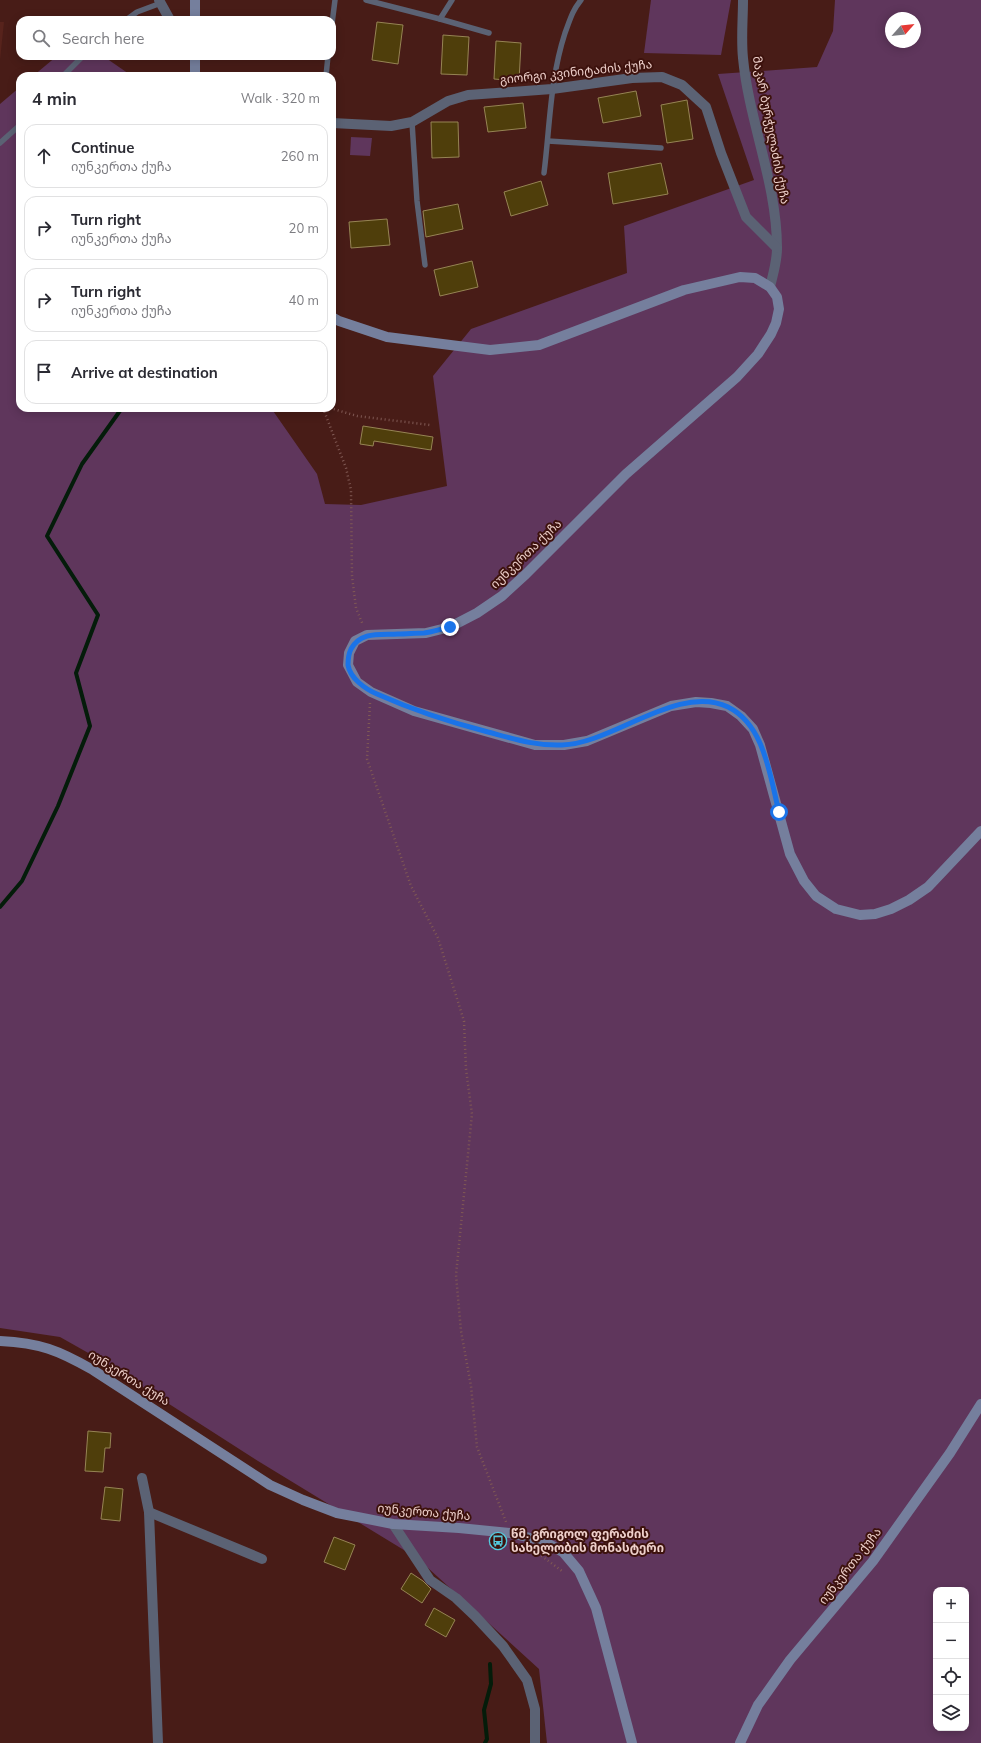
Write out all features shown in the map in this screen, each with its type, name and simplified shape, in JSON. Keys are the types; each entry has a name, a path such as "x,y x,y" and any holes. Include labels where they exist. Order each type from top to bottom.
{"main road":[{"path":"195,0 195,16"},
{"path":"194,60 195,72"},
{"path":"336,319 387,337 490,350 540,345 684,290 740,277 755,278 770,287"},
{"name":"იუნკერთა ქუჩა","path":"367,635 426,633 450,627 477,613 502,596 626,474 737,377 758,354 771,334 776,323 779,309 777,297 770,287"},
{"path":"367,635 356,641 349,653 348,666 357,682 371,692 414,711 535,745 564,746 587,741 671,706 696,702 727,706 742,716 753,729 760,745 790,854 804,881 816,896 836,909 860,915 875,914 891,909 928,888 981,831"},
{"name":"იუნკერთა ქუჩა","path":"0,1341 25,1342 49,1348 71,1357 270,1485 337,1513 393,1524 510,1533 543,1541 563,1552 579,1571 596,1608 632,1743"},
{"name":"იუნკერთა ქუჩა","path":"740,1743 758,1706 767,1692 790,1660 873,1560 950,1453 981,1404"}],"street":[{"name":"მაკარ ბურჭულაძის ქუჩა","path":"743,0 743,57 754,118 772,196 776,248 775,265 770,287"},
{"path":"160,2 168,16"},
{"name":"გიორგი კვინიტაძის ქუჩა","path":"336,123 391,126 412,122 448,101 468,95 552,89 632,78 662,77 682,85 706,107 721,153 746,217 776,248"},
{"path":"142,1478 149,1512 158,1743"},
{"path":"149,1512 262,1559"},
{"path":"393,1524 430,1580 456,1598 476,1616 503,1646 527,1680 535,1709 535,1743"}],"lane":[{"path":"333,16 335,0"},
{"path":"366,0 489,33"},
{"path":"440,19 452,0"},
{"path":"544,173 552,89 561,45 573,10 581,0"},
{"path":"132,16 160,2"},
{"path":"66,72 78,60"},
{"path":"326,72 328,60"},
{"path":"412,122 417,201 425,265"},
{"path":"0,143 16,129"},
{"path":"548,141 661,148"}],"path":[{"path":"336,410 357,416 430,425"},
{"path":"325,412 346,468 351,490 353,582 356,608 367,635"},
{"path":"371,692 367,759 411,886 438,938 464,1020 466,1069 472,1114 456,1275 461,1331 471,1386 477,1447 510,1533"},
{"path":"534,1550 564,1572"}],"shaded area":[{"path":"651,0 731,0 721,55 644,53"},
{"path":"835,0 981,0 981,1743 547,1743 539,1669 417,1558 258,1461 99,1359 60,1337 0,1328 0,104 16,90 16,412 274,412 317,474 325,504 361,505 447,486 433,376 471,329 627,273 624,226 754,180 718,74 817,67 833,31"},
{"path":"0,22 4,22 0,60"},
{"path":"52,60 109,60 126,72 38,72"},
{"path":"351,137 372,138 370,156 350,155"}],"building":[{"path":"377,22 403,25 398,64 372,60"},
{"path":"443,35 469,37 467,75 441,74"},
{"path":"496,41 521,43 519,81 494,79"},
{"path":"636,91 641,116 603,123 598,98"},
{"path":"687,100 693,139 667,143 661,105"},
{"path":"523,103 526,128 488,132 484,107"},
{"path":"431,122 458,122 459,157 432,158"},
{"path":"661,163 668,194 613,204 608,173"},
{"path":"541,181 548,205 511,216 504,192"},
{"path":"458,204 463,229 426,237 423,211"},
{"path":"387,219 390,245 351,248 349,222"},
{"path":"472,261 478,287 440,296 434,270"},
{"path":"363,426 433,437 431,450 374,441 373,446 360,444"},
{"path":"88,1431 111,1433 110,1448 105,1448 103,1472 85,1471"},
{"path":"105,1487 123,1489 120,1521 101,1519"},
{"path":"334,1537 355,1545 345,1570 324,1562"},
{"path":"411,1573 423,1581 431,1589 422,1603 401,1589"},
{"path":"434,1608 455,1620 446,1637 425,1625"}],"waterway":[{"path":"0,907 22,881 58,806 90,726 76,673 98,615 47,536 82,464 119,412"},
{"path":"485,1743 487,1739 484,1710 491,1684 490,1664"}],"place":[{"name":"წმ. გრიგოლ ფერაძის სახელობის მონასტერი","path":"498,1541"}],"route":[{"path":"450,627 426,633 367,635 356,641 349,653 348,666 357,682 371,692 414,711 462,726 535,745 564,746 587,741 671,706 696,702 727,706 742,716 753,729 767,766 779,812"}]}
